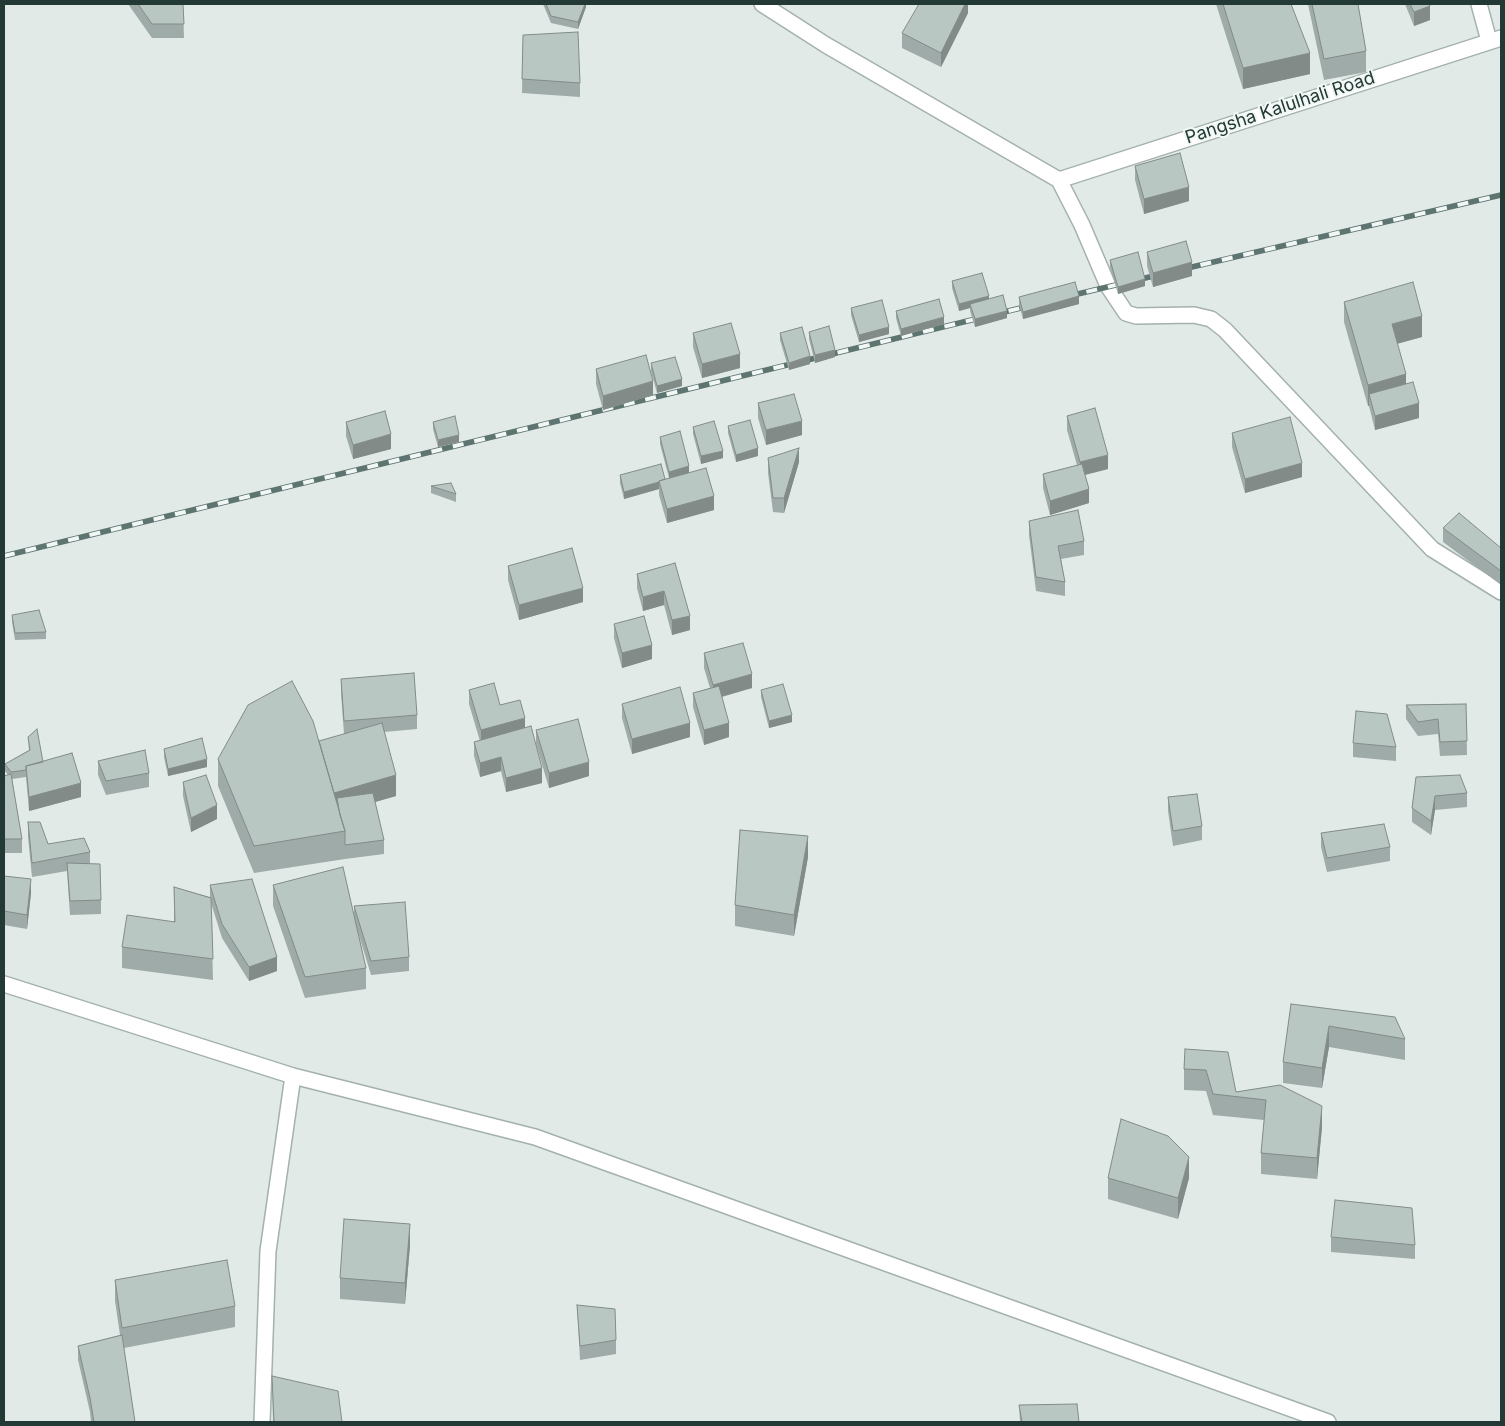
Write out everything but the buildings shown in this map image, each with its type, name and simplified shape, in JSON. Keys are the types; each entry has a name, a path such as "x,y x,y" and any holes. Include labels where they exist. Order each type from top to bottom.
{"street":[{"path":"762,4 834,50 1059,180 1082,225 1108,286 1126,312 1136,316 1194,314 1211,319 1224,330 1432,549 1501,592"},
{"path":"1480,4 1495,39"},
{"name":"Pangsha Kalulhali Road","path":"1059,180 1495,39"},
{"path":"4,984 293,1076 535,1137 1328,1422"},
{"path":"262,1422 268,1251 293,1076"}],"railway":[{"path":"1179,270 1501,195"},
{"path":"1065,297 1162,274"},
{"path":"4,556 1033,305"}]}
